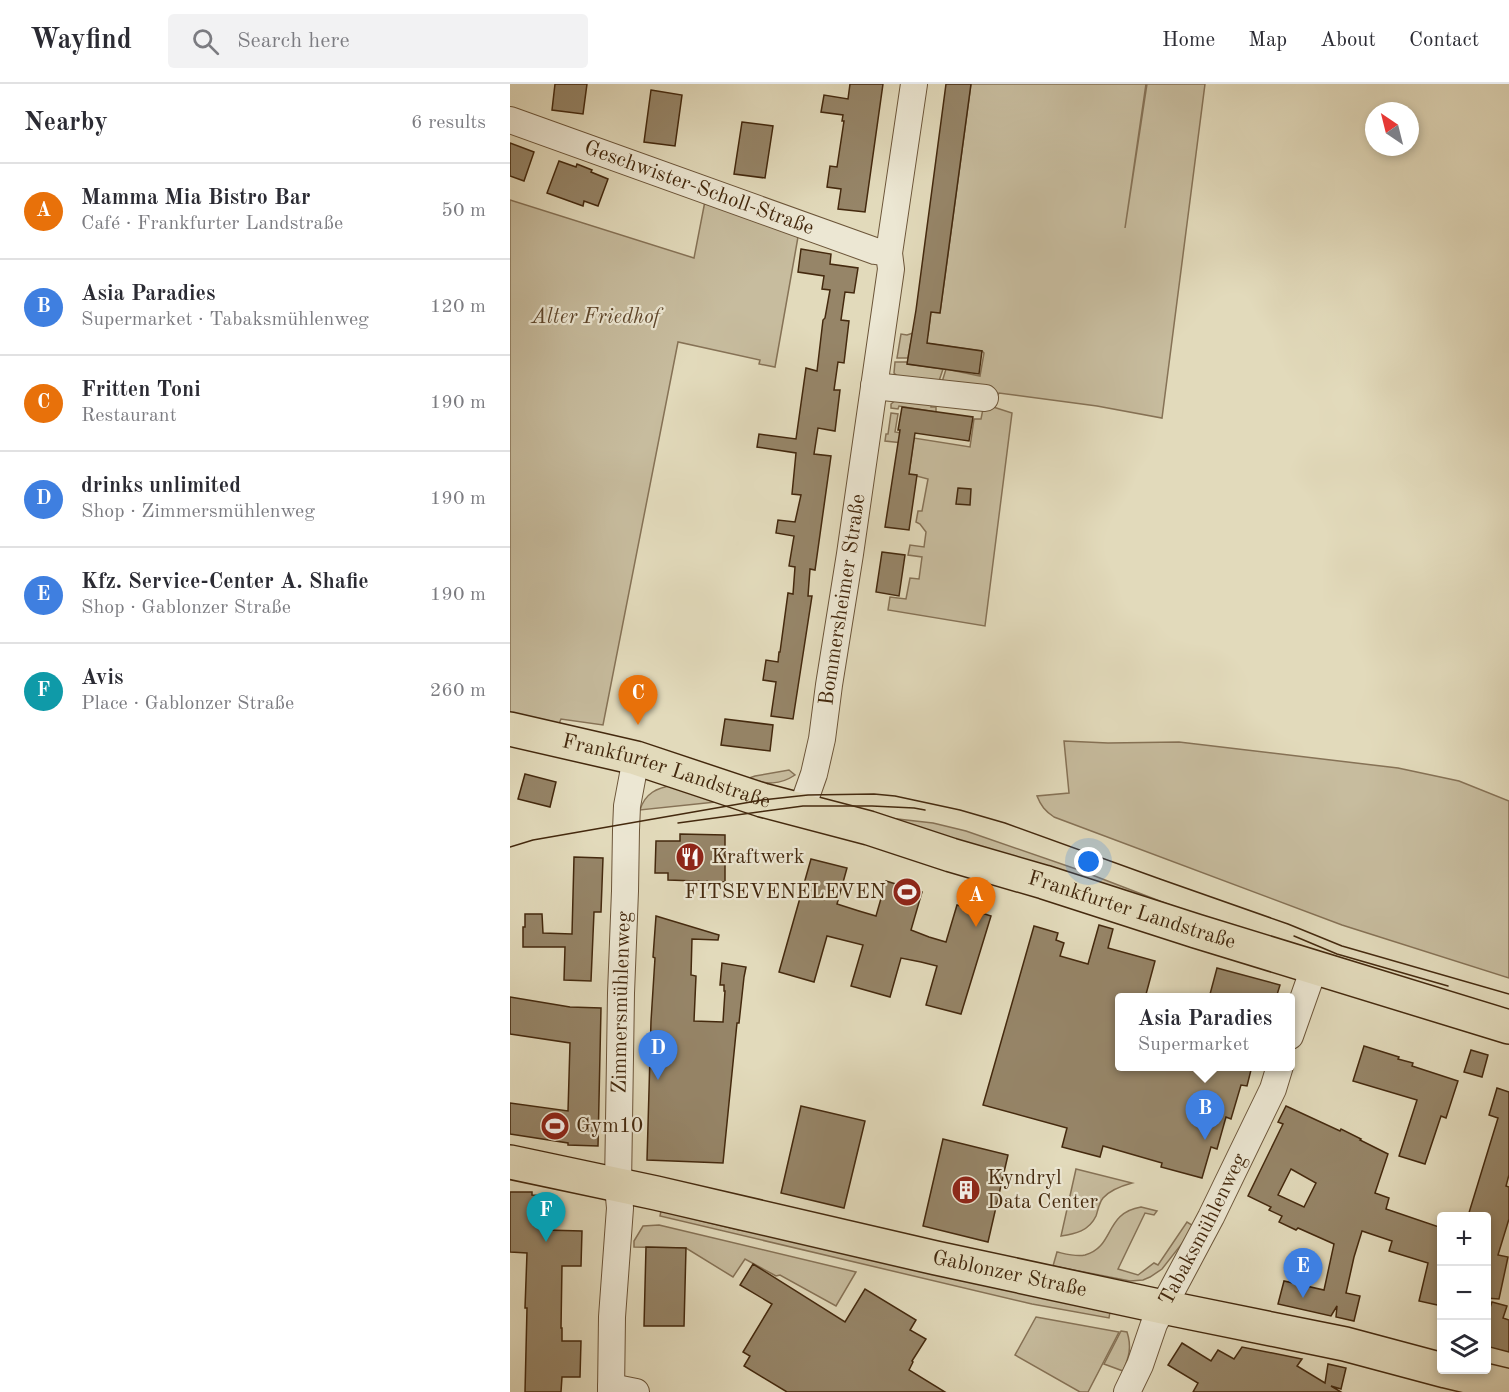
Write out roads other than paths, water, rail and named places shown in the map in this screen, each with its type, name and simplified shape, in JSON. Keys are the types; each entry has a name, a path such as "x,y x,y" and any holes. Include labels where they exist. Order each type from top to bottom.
{"main road":[{"name":"Frankfurter Landstraße","path":"510,729 636,758 762,800 869,828 1509,1027"},
{"name":"Gablonzer Straße","path":"510,1162 656,1193 936,1258 1345,1344 1509,1386"}],"street":[{"name":"Bommersheimer Straße","path":"801,811 808,795 822,739 891,269 889,253 914,84"},
{"name":"Geschwister-Scholl-Straße","path":"510,120 875,251 889,253"},
{"path":"874,386 985,398"},
{"name":"Zimmersmühlenweg","path":"611,1390 612,1317 620,1208 618,1186 621,993 626,830 627,806 636,758"},
{"path":"1295,1022 1314,968"},
{"name":"Tabaksmühlenweg","path":"1126,1392 1140,1365 1154,1324 1211,1217 1273,1089 1278,1071"},
{"path":"611,1390 636,1392"}],"tram line":[{"path":"510,847 533,840 762,800 808,795 895,796 960,810 1005,823 1288,924 1342,946 1509,994"},
{"path":"678,823 803,806 872,806 925,810"},
{"path":"1294,936 1337,954 1448,986"}],"place":[{"name":"Fritten Toni","path":"638,725"},
{"name":"Kraftwerk","path":"690,857"},
{"name":"FITSEVENELEVEN","path":"907,892"},
{"name":"Mamma Mia Bistro Bar","path":"976,927"},
{"name":"drinks unlimited","path":"658,1080"},
{"name":"Gym10","path":"555,1126"},
{"name":"Asia Paradies","path":"1205,1140"},
{"name":"Kyndryl Data Center","path":"966,1190"},
{"name":"Avis","path":"546,1242"},
{"name":"Kfz. Service-Center A. Shafie","path":"1303,1298"}],"park label":[{"name":"Alter Friedhof","path":"596,317"}]}
